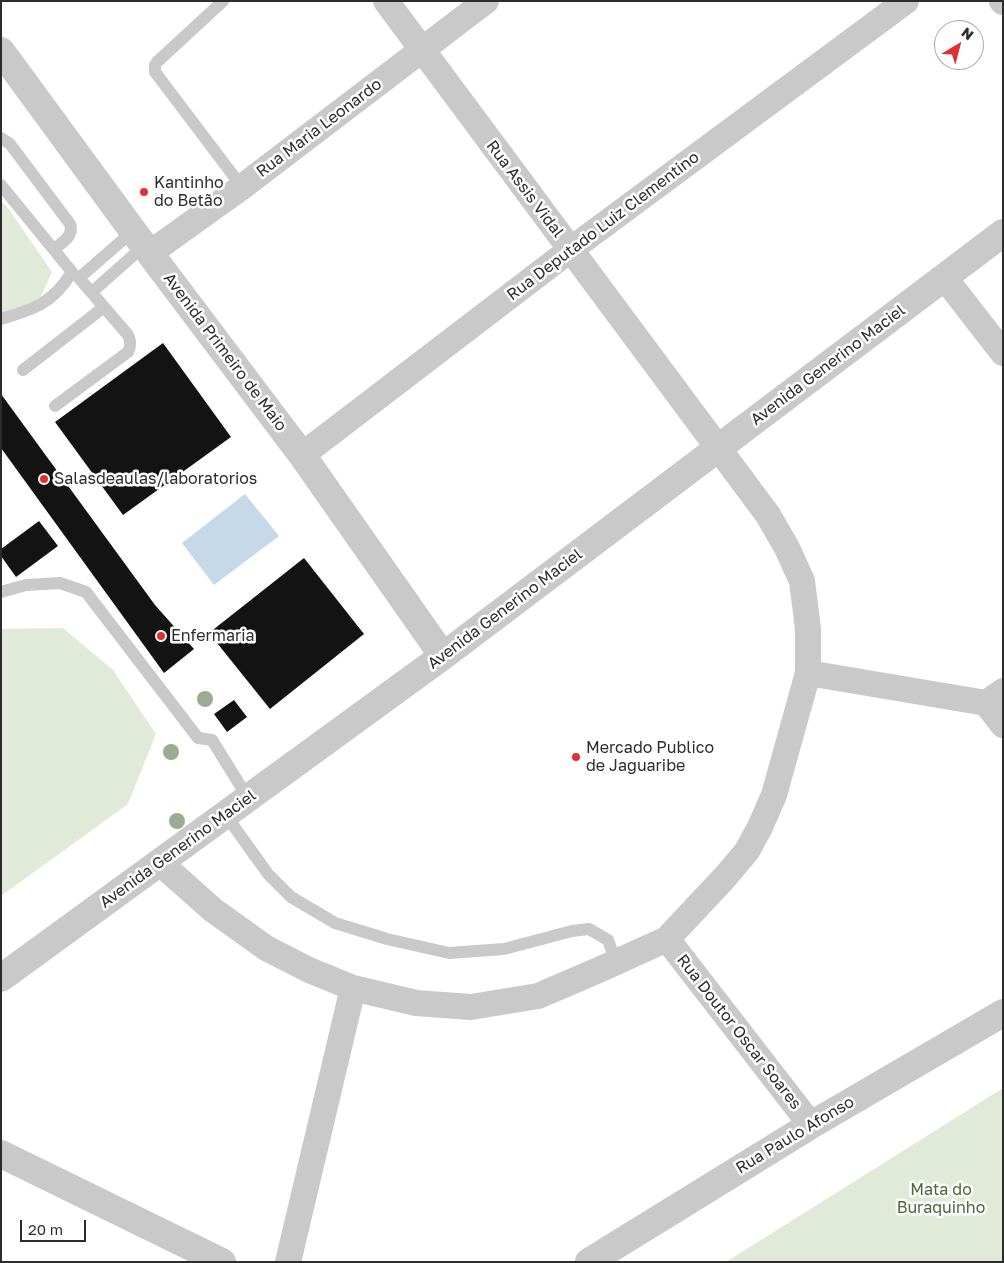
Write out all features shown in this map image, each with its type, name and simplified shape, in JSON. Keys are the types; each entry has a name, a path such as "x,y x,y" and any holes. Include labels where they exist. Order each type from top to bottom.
{"street":[{"name":"Rua Assis Vidal","path":"386,1 717,449 768,515 787,548 802,581 808,629 808,673 774,795 747,851 667,939"},
{"name":"Rua Maria Leonardo","path":"143,243 242,187 486,1"},
{"name":"Rua Deputado Luiz Clementino","path":"302,455 570,250 906,1"},
{"name":"Avenida Primeiro de Maio","path":"1,51 302,455 443,656"},
{"name":"Avenida Generino Maciel","path":"1,978 443,656 1003,233"},
{"path":"944,277 1003,353"},
{"path":"808,673 994,696 1003,725"},
{"path":"159,862 213,910 266,948 309,970 353,988 416,1002 471,1007 538,996 667,939"},
{"name":"Rua Doutor Oscar Soares","path":"667,939 811,1125"},
{"path":"288,1262 353,988"},
{"name":"Rua Paulo Afonso","path":"589,1262 811,1125 1003,1012"},
{"path":"1,1154 222,1262"}],"lane":[{"path":"223,1 158,62 155,72 242,187"},
{"path":"1,138 10,144 70,224 71,232 69,236 54,249"},
{"path":"1,186 72,272 61,289 46,302 1,319"},
{"path":"55,406 128,352 131,347 131,341 128,336 79,278 143,243"},
{"path":"92,292 143,243"},
{"path":"23,370 104,307"},
{"path":"1,592 26,585 60,583 86,592 198,738 212,740 248,798"},
{"path":"225,814 268,874 291,897 335,923 387,939 449,953 504,949 572,931 589,929 608,940 616,963"}],"green space":[{"path":"1,201 8,208 52,272 40,298 1,313"},
{"path":"63,628 113,670 156,734 128,804 1,896 1,629"},
{"name":"Mata do Buraquinho","path":"1003,1088 1003,1262 726,1262"}],"water":[{"path":"245,494 279,536 214,585 182,543"}],"building":[{"path":"163,343 231,437 123,515 55,422"},
{"name":"Salasdeaulas/laboratorios","path":"1,394 155,605 194,649 164,673 1,448"},
{"path":"39,521 58,546 16,577 1,556 1,549"},
{"path":"304,558 364,634 270,709 209,633"},
{"path":"234,700 247,717 227,732 214,714"}],"place":[{"name":"Kantinho do Betão","path":"144,192"},
{"name":"Salasdeaulas/laboratorios","path":"44,479"},
{"name":"Enfermaria","path":"161,636"},
{"name":"Mercado Publico de Jaguaribe","path":"576,757"}]}
